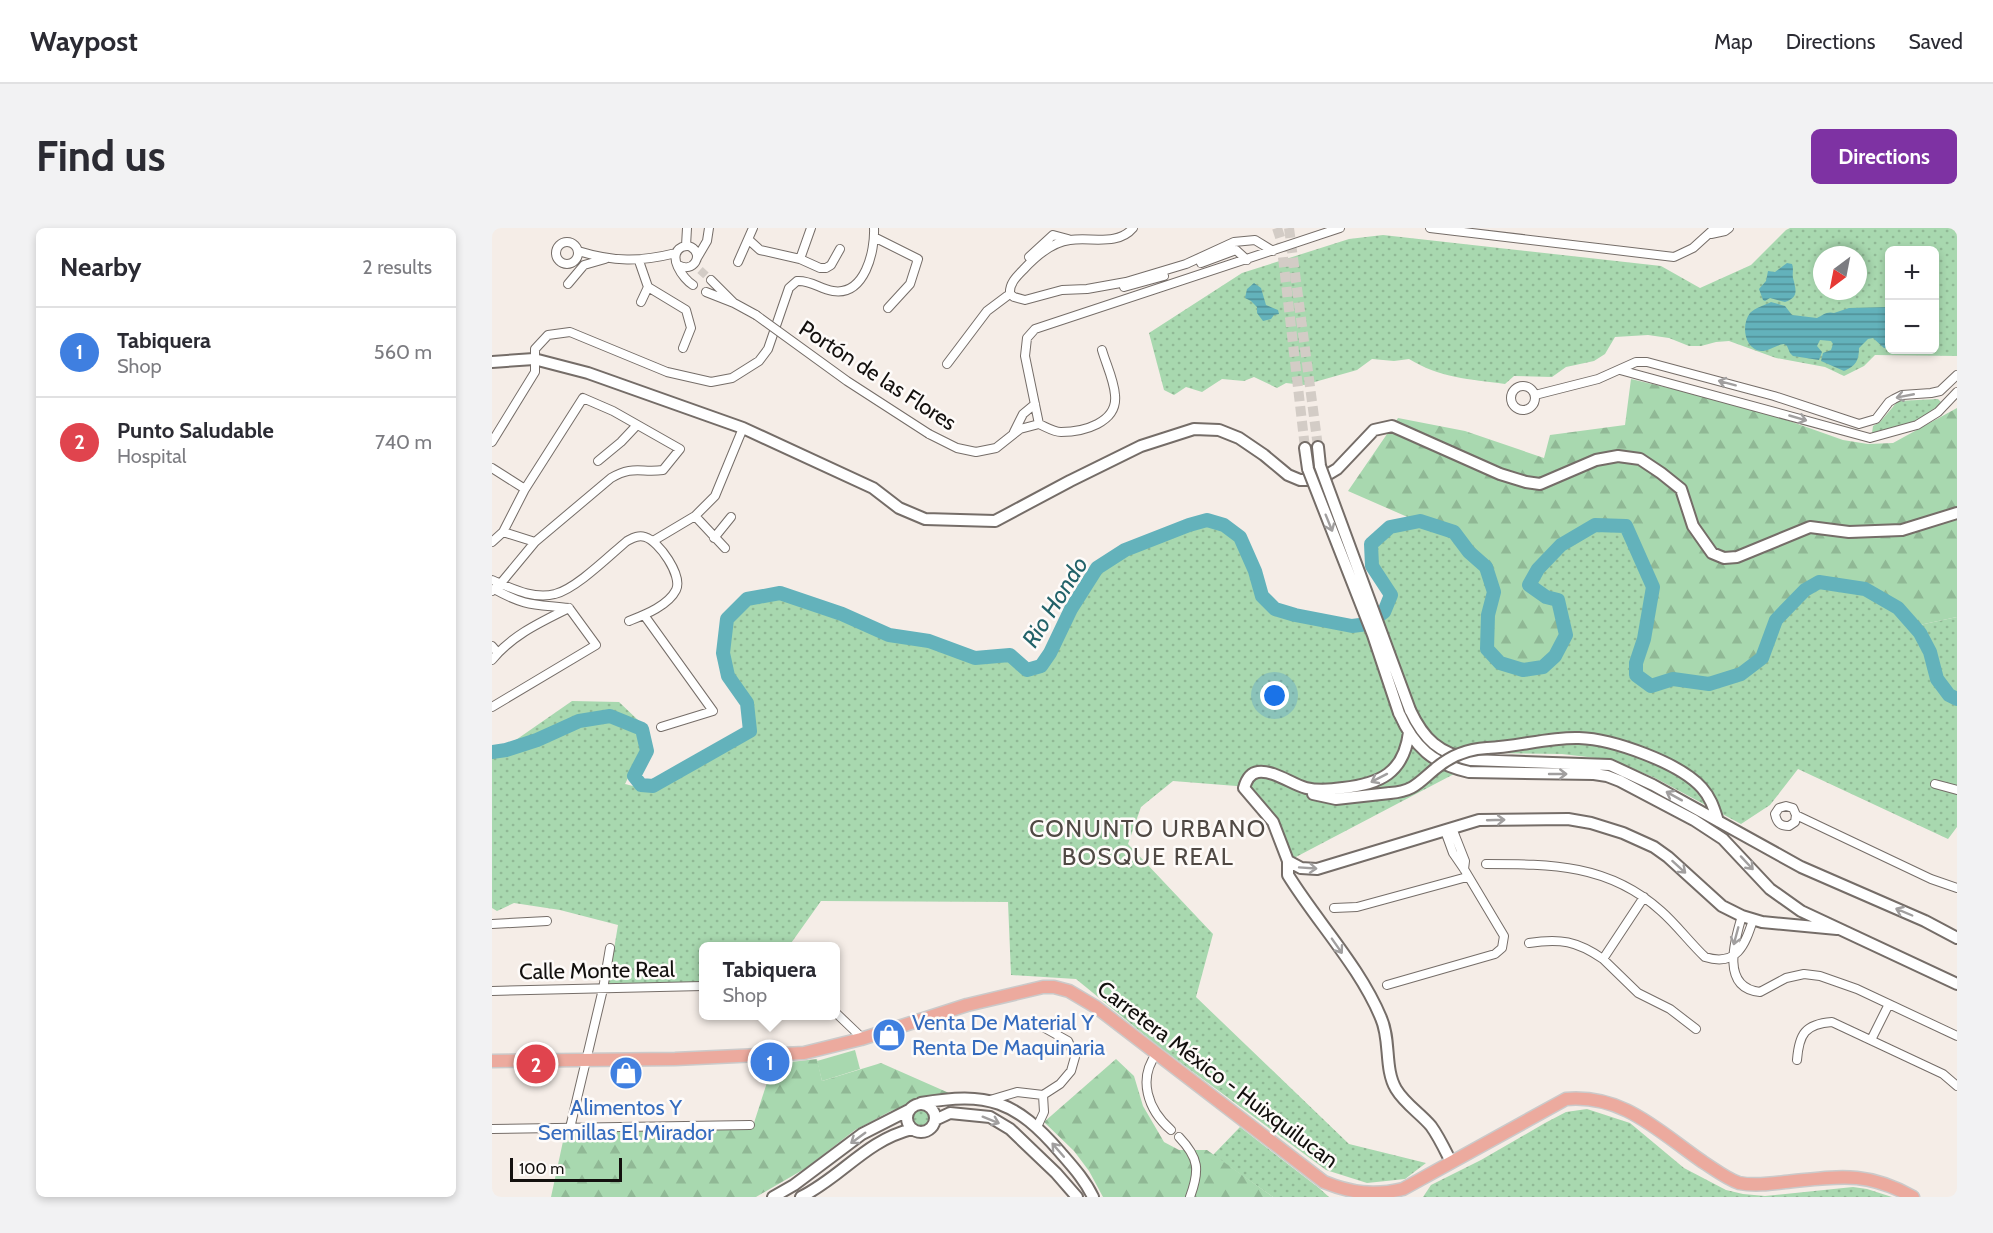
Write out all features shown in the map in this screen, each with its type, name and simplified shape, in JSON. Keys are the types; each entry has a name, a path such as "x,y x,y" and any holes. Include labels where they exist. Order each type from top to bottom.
{"main road":[{"path":"492,362 534,359 588,373 743,428 873,488 899,508 925,519 995,521 1141,446 1194,429 1219,430 1229,434 1264,455 1288,475 1300,480 1314,480 1337,469 1374,430 1392,426 1500,474 1540,484 1596,460 1618,456 1640,459 1681,489 1693,526 1712,553 1724,558 1737,558 1810,527 1849,532 1902,530 1957,513"},
{"path":"1305,447 1308,469 1405,711 1434,744 1451,756 1481,761 1610,765 1653,785 1801,867 1925,921 1957,938"},
{"path":"1318,447 1320,466 1405,711 1409,732 1407,746 1394,770 1381,779 1359,786 1319,791 1259,772 1248,778 1244,788 1273,822 1288,861 1288,875 1357,975 1381,1017 1388,1036 1391,1077 1403,1098 1430,1125 1451,1162"},
{"path":"1409,732 1425,752 1451,768 1511,774 1594,774 1620,781 1694,820 1723,839 1770,889 1801,911 1957,984"},
{"path":"1289,781 1318,797 1336,799 1390,793 1413,788 1435,769 1463,752 1541,740 1594,739 1650,756 1694,781 1712,800 1718,821"},
{"path":"1288,861 1301,868 1317,869 1479,820 1568,819 1623,833 1654,848 1668,857 1722,906 1742,916 1753,920 1800,927 1836,929"},
{"name":"Carretera México - Huixquilucan","path":"492,1061 776,1056 804,1053 861,1040 968,1005 1043,987 1062,988 1081,997 1157,1053 1294,1161 1324,1182 1340,1188 1368,1194 1403,1189 1566,1099 1580,1097 1611,1102 1639,1115 1717,1172 1738,1183 1762,1185 1846,1176 1877,1180 1913,1197"},
{"path":"773,1197 794,1185 862,1134 909,1110 914,1105 958,1098 980,1098 1002,1103 1038,1127 1082,1177 1094,1197"},
{"path":"921,1103 932,1108 935,1120"},
{"path":"909,1110 907,1120 912,1129 917,1132 928,1130 935,1120 950,1113 990,1117 1010,1129 1056,1173 1077,1197"},
{"path":"801,1197 826,1182 870,1146 895,1133 912,1129"}],"street":[{"path":"686,246 687,228"},
{"path":"697,265 707,241 709,228"},
{"path":"738,262 753,228"},
{"path":"800,259 811,228"},
{"path":"1133,228 1123,237 1070,240 1057,243 1034,259 1016,276 1010,294 1025,300 1145,277 1186,264 1234,242 1255,240 1273,251"},
{"path":"1102,350 1115,395 1113,409 1099,424 1083,430 1058,432 1039,424 1025,356 1027,338 1035,329 1340,228"},
{"path":"1430,228 1674,257 1692,248 1713,231 1725,231 1729,228"},
{"path":"492,441 535,372 535,349 548,335 570,332 667,372 711,382 732,378 759,361 768,350 789,288 797,281 803,280 835,292 852,286 868,267 873,251 874,232 918,259 910,284 888,308"},
{"path":"1006,296 1006,284 1012,273 1053,235 1070,240"},
{"path":"749,240 760,250 800,259 820,268 831,265 840,249"},
{"path":"693,285 682,276 675,260 676,253 680,248 686,246 692,248 696,253 697,265"},
{"path":"1006,296 1020,303 1063,292 1088,293 1135,285 1229,251 1236,250 1247,260"},
{"path":"578,251 606,259 639,261 676,253"},
{"path":"568,284 584,265 606,259"},
{"path":"639,261 648,287 686,310 691,328 683,348"},
{"path":"678,265 683,268 697,265"},
{"name":"Portón de las Flores","path":"711,280 734,303"},
{"path":"641,302 648,287"},
{"name":"Portón de las Flores","path":"706,292 756,315 847,381 929,434 957,448 976,452 996,448 1020,429 1039,424"},
{"path":"947,364 987,311 1006,296"},
{"path":"1535,395 1598,379 1636,362 1647,362 1774,396 1859,424 1876,419 1894,399 1902,395 1940,391 1957,375"},
{"path":"1620,370 1870,438 1917,425 1948,404 1957,392"},
{"path":"1940,391 1948,404"},
{"path":"492,542 503,532 525,489 583,398 613,411 680,449 663,470 635,469 623,471 611,478 535,542 496,588"},
{"path":"1014,433 1018,420 1035,404"},
{"path":"1867,423 1870,438"},
{"path":"598,461 637,425"},
{"path":"653,541 695,516 715,496 743,428"},
{"path":"492,468 525,489"},
{"path":"695,516 724,548"},
{"path":"714,538 731,518"},
{"path":"503,532 535,542"},
{"path":"496,588 554,595 568,589 627,541 640,536 653,541 672,565 678,578 678,586 671,598 644,615 629,621"},
{"path":"492,580 496,588 515,601 538,606 569,608"},
{"path":"492,660 495,649 569,608"},
{"path":"492,707 596,645 569,608"},
{"path":"644,615 713,711 661,727"},
{"path":"1935,784 1957,790"},
{"path":"1796,815 1931,879 1957,888"},
{"path":"1387,985 1495,954 1502,948 1504,936 1453,853 1448,830"},
{"path":"1486,864 1565,866 1602,876 1644,897 1706,957 1718,959 1734,956 1742,949 1753,920"},
{"path":"1334,908 1357,907 1466,873"},
{"path":"1603,959 1644,897"},
{"path":"1742,916 1734,941 1734,956 1736,979 1743,987 1760,992 1786,978 1804,974 1820,976 1841,982 1957,1036"},
{"path":"492,924 547,921"},
{"path":"1529,943 1552,939 1588,949 1603,959 1638,993 1670,1009 1696,1029"},
{"path":"570,1128 603,989 610,948"},
{"name":"Calle Monte Real","path":"492,991 699,986"},
{"path":"1871,1040 1889,1004"},
{"path":"840,1017 858,1034"},
{"path":"990,1100 1017,1092 1043,1095 1060,1084 1071,1071 1075,1057 1068,1041 1034,1022"},
{"path":"1797,1060 1798,1044 1804,1032 1820,1023 1832,1023 1942,1074 1957,1086"},
{"path":"1157,1053 1147,1071 1147,1088 1150,1102 1157,1114 1172,1130"},
{"path":"1038,1127 1044,1112 1043,1095"},
{"path":"492,1129 750,1125"},
{"path":"1179,1137 1190,1148 1196,1161 1197,1171 1190,1197"}],"green space":[{"path":"1790,228 1957,228 1957,356 1875,355 1864,366 1844,376 1825,367 1776,358 1729,341 1689,346 1669,338 1648,335 1615,337 1605,354 1594,361 1566,367 1552,377 1514,376 1505,384 1444,374 1409,359 1394,361 1372,359 1357,370 1304,385 1286,383 1277,388 1254,377 1244,381 1222,379 1202,392 1186,387 1174,395 1164,390 1149,333 1242,273 1349,239 1383,235 1661,266 1700,288 1751,265"},
{"path":"1631,379 1753,408 1843,440 1868,444 1893,443 1957,408 1957,617 1910,627 1895,611 1864,593 1820,587 1807,594 1779,622 1765,661 1743,678 1709,689 1674,684 1650,691 1632,678 1632,662 1640,638 1649,587 1623,530 1601,529 1577,539 1560,552 1535,583 1547,593 1562,596 1570,636 1558,659 1544,671 1522,674 1498,667 1482,650 1483,615 1489,592 1482,570 1466,556 1451,536 1348,491 1398,418 1465,431 1544,458 1550,435 1625,425"},
{"path":"1938,399 1941,402 1930,413 1899,427 1872,433 1873,426 1880,422 1898,401"},
{"path":"1207,525 1216,528 1230,536 1240,548 1248,563 1260,599 1272,612 1306,623 1364,629 1380,621 1392,605 1396,595 1376,565 1375,546 1392,531 1420,526 1451,535 1466,556 1482,570 1489,592 1483,615 1522,674 1544,671 1558,659 1547,593 1535,584 1540,575 1560,552 1586,534 1601,529 1623,530 1649,587 1640,638 1632,662 1650,691 1674,684 1709,689 1765,661 1779,622 1807,594 1820,587 1864,593 1895,611 1910,627 1957,617 1957,827 1948,839 1798,769 1770,805 1741,824 1655,778 1613,760 1562,754 1494,753 1294,858 1249,787 1173,781 1141,807 1128,844 1213,934 1196,997 1349,1144 1426,1163 1405,1179 1367,1183 1326,1170 1158,1046 1076,979 1011,975 1008,902 821,901 792,942 699,942 699,984 608,985 618,925 560,910 514,903 497,911 492,908 492,752 510,744 572,701 619,702 639,721 642,750 625,784 653,791 754,733 751,702 732,674 727,652 731,621 749,603 779,597 840,618 887,639 928,645 974,663 1009,660 1026,674 1044,670 1088,589 1101,570 1123,556 1166,537"},
{"path":"855,1050 860,1069 822,1081 817,1061"},
{"path":"817,1059 822,1081 881,1063 949,1093 891,1111 855,1130 806,1168 756,1197 551,1197 565,1132 752,1129 773,1064"},
{"path":"1116,1059 1134,1076 1143,1106 1164,1142 1179,1150 1207,1150 1273,1197 1103,1197 1089,1171 1074,1151 1044,1122"},
{"path":"921,1107 929,1110 932,1118 929,1126 921,1129 913,1126 910,1118 913,1110"},
{"path":"1587,1109 1630,1123 1684,1168 1726,1190 1765,1196 1853,1187 1892,1197 1423,1197 1431,1185 1481,1160 1545,1123 1566,1112"},
{"path":"1240,1127 1329,1197 1273,1197 1213,1155"}],"water":[{"path":"1787,263 1793,266 1795,290 1793,298 1785,302 1770,298 1763,300 1759,289 1766,281 1768,271 1775,272"},
{"path":"1254,283 1261,288 1266,305 1278,310 1279,314 1263,321 1257,313 1257,307 1245,298 1247,289"},
{"path":"1771,302 1785,306 1792,315 1817,318 1849,308 1885,307 1885,348 1873,338 1868,339 1859,348 1856,362 1844,371 1821,361 1823,353 1831,350 1833,344 1831,341 1820,340 1817,346 1822,352 1819,360 1793,356 1784,344 1761,351 1751,346 1745,330 1747,318 1757,308"}],"waterway":[{"name":"Rio Hondo","path":"492,752 537,740 579,721 610,716 642,729 647,751 634,776 641,785 653,786 750,731 747,703 728,676 723,653 727,619 747,599 780,593 842,614 889,635 929,641 975,658 1010,655 1027,670 1041,666 1050,653 1071,609 1097,568 1125,550 1207,520 1224,525 1240,537 1255,571 1262,596 1275,609 1352,626 1368,624 1384,612 1391,595 1372,566 1371,544 1390,527 1420,521 1454,532 1469,552 1486,567 1494,592 1488,615 1487,649 1500,663 1523,670 1543,667 1555,656 1566,635 1558,600 1546,597 1529,585 1538,569 1561,545 1595,525 1626,526 1653,587 1644,639 1636,663 1636,675 1651,686 1673,679 1709,684 1741,674 1762,658 1776,620 1805,590 1819,582 1865,589 1898,608 1920,633 1930,652 1937,679 1949,695 1957,699"}],"tunnel":[{"path":"1277,228 1281,240 1305,448"},
{"path":"1289,228 1318,447"},
{"path":"700,270 711,280"}],"place":[{"name":"Venta De Material Y Renta De Maquinaria","path":"889,1035"},
{"name":"Tabiquera","path":"770,1062"},
{"name":"Punto Saludable","path":"536,1064"},
{"name":"Alimentos Y Semillas El Mirador","path":"626,1073"}],"district":[{"name":"CONUNTO URBANO BOSQUE REAL","path":"1148,843"}]}
